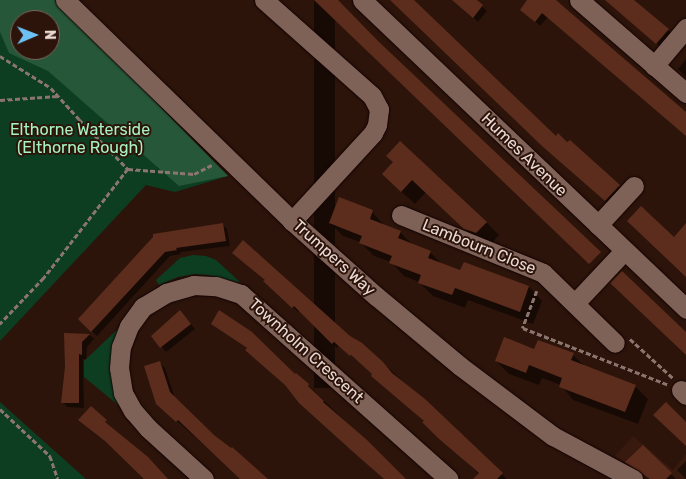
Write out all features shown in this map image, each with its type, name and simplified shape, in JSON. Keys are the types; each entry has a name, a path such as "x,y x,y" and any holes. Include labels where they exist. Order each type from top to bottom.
{"street":[{"name":"Trumpers Way","path":"65,0 292,221 376,296 460,366 554,436 633,479"},
{"path":"264,0 372,96 379,109 378,125 373,133 292,221"},
{"name":"Humes Avenue","path":"362,0 686,309"},
{"path":"579,0 686,93"},
{"path":"654,66 686,28"},
{"path":"598,225 634,186"},
{"name":"Lambourn Close","path":"401,215 543,273 616,343"},
{"path":"575,303 624,251"},
{"name":"Townholm Crescent","path":"204,479 148,428 133,411 123,393 119,368 121,347 129,326 143,306 166,293 194,285 216,286 241,294 449,479"}],"path":[{"path":"0,56 51,88 128,169 194,174 212,165 224,156"},
{"path":"0,100 58,96"},
{"path":"0,324 44,278 128,169"},
{"path":"543,273 523,328 679,390 684,388 626,335 616,343"},
{"path":"0,409 50,456 58,479"}],"shaded area":[{"path":"633,436 673,470 686,454 686,479 651,479 615,456"}],"green space":[{"name":"Elthorne Waterside (Elthorne Rough)","path":"0,0 55,0 228,176 175,192 146,185 0,341"},
{"path":"0,0 55,0 228,176 179,186 48,71 24,60 60,60 60,10 10,10 9,53 0,32"},
{"path":"193,255 206,256 216,260 241,283 208,275 195,274 178,277 159,285 156,280 180,258"},
{"path":"119,328 123,409 84,377 84,361"},
{"path":"0,402 48,445 86,479 0,479"}],"building":[{"path":"314,0 338,0 378,41 601,252 589,264"},
{"path":"390,0 414,0 556,136 558,133 567,142 570,140 620,185 605,201 542,146"},
{"path":"452,0 477,0 483,5 473,18"},
{"path":"527,0 556,0 686,112 686,136 542,13 535,22 520,10"},
{"path":"605,0 634,0 669,29 656,44"},
{"path":"400,141 487,222 476,233 464,229 412,180 401,192 382,174 393,162 386,156"},
{"path":"339,197 373,210 370,219 401,231 398,238 431,251 428,258 460,270 464,262 529,286 520,312 455,288 452,295 418,283 421,275 389,263 392,256 359,243 362,236 329,223"},
{"path":"641,206 674,237 686,223 686,277 627,221"},
{"path":"223,223 226,241 176,248 177,250 165,252 91,332 78,319 153,237 153,234"},
{"path":"243,240 350,336 362,343 392,373 425,399 503,473 497,479 473,479 479,473 438,438 422,422 424,421 371,376 372,374 351,355 334,342 332,344 294,306 292,308 263,281 265,280 232,253"},
{"path":"622,271 686,332 686,355 610,283"},
{"path":"180,310 191,324 160,348 151,336"},
{"path":"219,310 252,332 295,374 309,384 308,386 323,402 367,440 406,479 384,479 299,403 285,385 245,350 247,348 211,324"},
{"path":"64,333 90,334 82,342 82,355 79,354 79,403 61,403 65,367"},
{"path":"504,337 534,349 538,340 574,353 571,360 636,385 625,412 559,387 562,378 529,365 526,373 495,361"},
{"path":"160,361 170,392 214,435 232,447 268,479 240,479 178,420 176,422 156,404 144,366"},
{"path":"666,402 686,422 686,446 653,415"},
{"path":"91,406 107,420 105,422 148,457 168,479 144,479 105,441 78,420"},
{"path":"643,445 672,473 666,479 650,479 625,462"}]}
